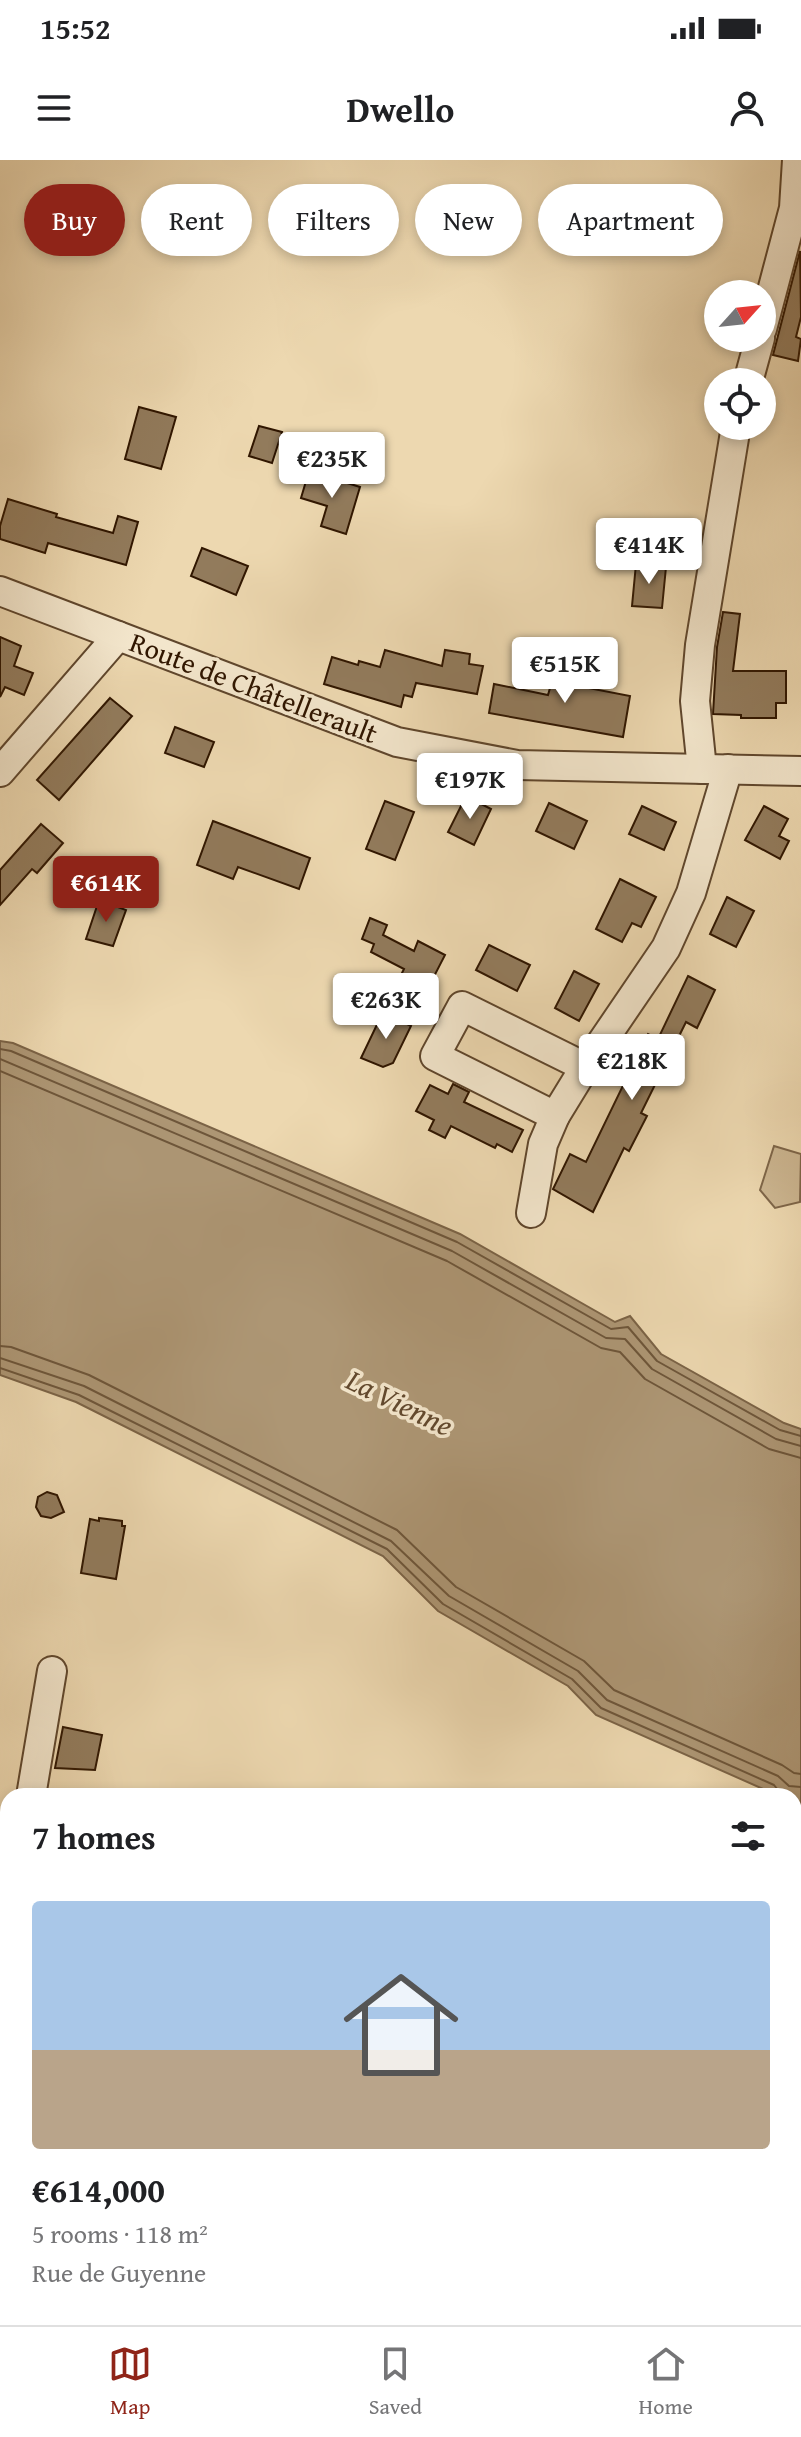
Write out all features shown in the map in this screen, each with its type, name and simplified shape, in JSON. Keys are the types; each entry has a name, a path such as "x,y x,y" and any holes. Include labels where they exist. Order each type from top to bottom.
{"street":[{"path":"776,281 797,210 797,160"},
{"path":"531,1213 543,1144 555,1116 666,948 691,893 715,769 695,701 700,645 734,440"},
{"name":"Route de Châtellerault","path":"0,591 397,742 517,765 801,771"},
{"path":"0,772 118,636"},
{"path":"555,1116 435,1056 462,1006 585,1067"},
{"path":"32,1788 52,1671"}],"shaded area":[{"path":"774,1146 801,1154 800,1202 775,1208 760,1190"}],"water":[{"name":"La Vienne","path":"0,1041 13,1043 460,1234 615,1322 630,1316 661,1354 784,1423 801,1429 801,1788 761,1788 596,1715 568,1686 438,1611 383,1556 76,1402 0,1375"}],"building":[{"path":"800,251 801,317 796,337 801,339 798,361 773,355"},
{"path":"139,407 176,417 161,469 125,459"},
{"path":"259,426 282,432 272,463 249,456"},
{"path":"309,471 360,487 346,534 321,526 327,506 301,498"},
{"path":"8,499 113,533 118,516 138,522 126,565 48,543 45,553 0,539 0,526"},
{"path":"202,548 248,566 236,595 191,576"},
{"path":"636,564 666,567 662,608 632,606"},
{"path":"723,612 740,614 733,671 786,671 786,703 776,703 776,718 713,714 717,647"},
{"path":"0,637 21,646 14,666 33,673 24,695 5,687 0,697"},
{"path":"385,650 442,666 445,650 470,654 469,664 483,666 477,694 416,683 412,697 404,695 401,707 324,684 332,657 358,665 359,661 380,667"},
{"path":"556,667 580,671 578,686 630,696 623,737 489,713 494,684 548,695"},
{"path":"110,698 132,716 59,800 37,780"},
{"path":"175,727 214,742 204,767 165,753"},
{"path":"466,796 491,809 474,845 448,832"},
{"path":"385,801 414,812 395,860 366,849"},
{"path":"549,803 587,821 574,849 536,831"},
{"path":"642,806 676,822 664,850 629,834"},
{"path":"764,806 788,819 779,836 789,841 780,859 745,840"},
{"path":"213,821 310,858 299,889 238,867 233,879 197,865"},
{"path":"41,824 63,843 37,873 32,869 0,905 0,870"},
{"path":"620,879 656,897 641,927 632,923 622,942 596,929"},
{"path":"727,897 754,911 736,947 710,934"},
{"path":"99,900 126,910 113,946 86,939"},
{"path":"370,918 387,925 383,935 414,951 418,941 445,955 426,992 399,979 404,969 371,952 374,944 362,939"},
{"path":"489,945 530,965 517,991 476,970"},
{"path":"574,971 599,984 579,1021 555,1008"},
{"path":"688,976 715,990 697,1028 686,1022 641,1113 647,1116 629,1151 624,1148 593,1212 553,1189 570,1154 586,1162 648,1034 658,1039"},
{"path":"383,1012 411,1026 393,1063 383,1067 361,1058"},
{"path":"453,1084 469,1092 464,1102 523,1130 512,1152 497,1144 495,1148 451,1126 445,1138 429,1130 434,1120 416,1111 430,1085 448,1094"},
{"path":"47,1492 57,1495 64,1512 51,1518 41,1516 36,1507 38,1497"},
{"path":"99,1518 122,1521 122,1526 125,1526 116,1579 81,1573 90,1519 99,1521"},
{"path":"63,1727 102,1735 95,1770 55,1768"}]}
